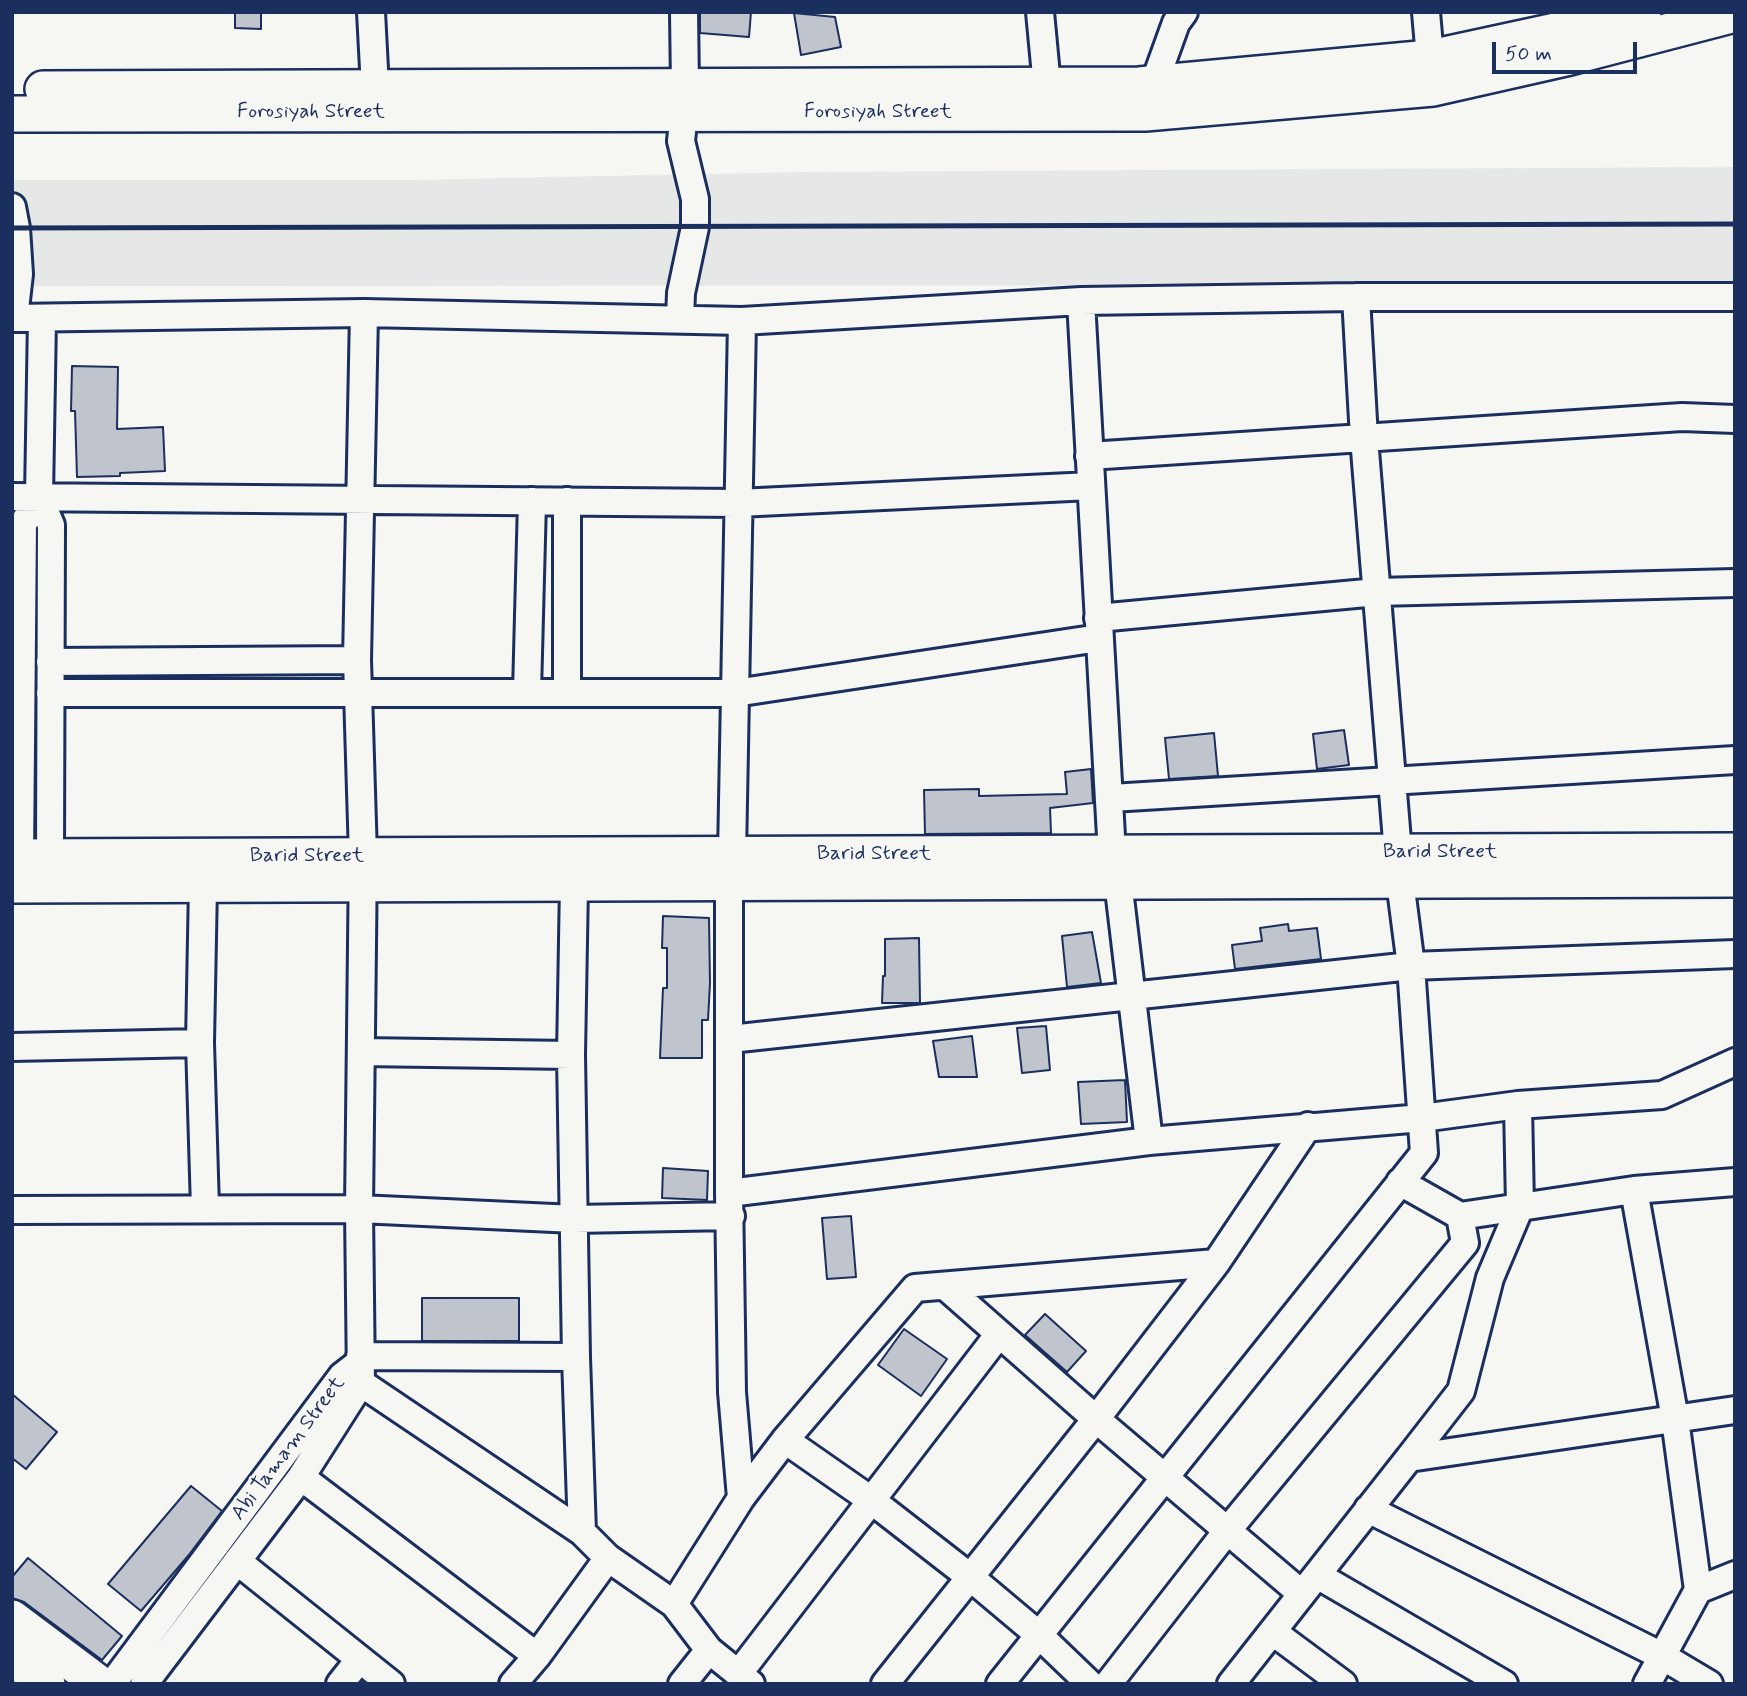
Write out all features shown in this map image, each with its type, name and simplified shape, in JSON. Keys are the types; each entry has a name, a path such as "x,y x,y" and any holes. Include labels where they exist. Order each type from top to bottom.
{"main road":[{"name":"Forosiyah Street","path":"12,114 685,100 1154,84 1430,58 1584,27 1643,12"},
{"name":"Forosiyah Street","path":"12,90 375,88 1145,113 1433,88 1570,57 1735,14"},
{"name":"Barid Street","path":"1399,867 1735,851"},
{"name":"Barid Street","path":"24,864 363,870 1399,867 1735,879"},
{"name":"Barid Street","path":"24,864 203,885 363,870 574,884 730,869"},
{"path":"12,1618 100,1684"},
{"path":"12,1658 47,1684"}],"street":[{"path":"371,12 375,88"},
{"path":"680,319 681,293 695,227 695,200 681,141 685,100 684,12"},
{"path":"1041,12 1047,86"},
{"path":"1154,84 1176,23 1184,12"},
{"path":"1426,12 1430,58"},
{"path":"12,207 19,274 13,318 364,313 742,321 1081,301 1735,296"},
{"path":"1000,1684 1424,1153 1411,965 1399,867 1364,438 1356,297"},
{"path":"1081,301 1098,628 1115,868 1149,1141"},
{"path":"356,1369 363,870 357,660 364,313"},
{"path":"24,864 50,693 51,524 39,497 42,318"},
{"path":"741,1498 732,1392 730,869 742,321"},
{"path":"1089,456 1682,417 1735,419"},
{"path":"12,497 738,503 1091,486"},
{"path":"24,864 23,524 39,497"},
{"path":"527,692 532,500"},
{"path":"567,501 567,692"},
{"path":"50,693 735,693 1098,628 1377,592 1735,583"},
{"path":"50,662 357,660"},
{"path":"1111,798 1735,760"},
{"path":"574,884 571,1055 582,1532"},
{"path":"203,885 200,1043 205,1209"},
{"path":"730,1039 1411,965 1735,954"},
{"path":"12,1047 200,1043"},
{"path":"361,1052 571,1055"},
{"path":"12,1210 359,1209 575,1219 730,1205 1149,1141 1422,1118 1518,1105 1662,1095 1735,1062"},
{"path":"1231,1684 1461,1391 1490,1278 1520,1207 1518,1105"},
{"path":"885,1684 1216,1263 1308,1126"},
{"path":"1400,1182 1460,1216 1634,1190 1735,1182"},
{"path":"1634,1190 1675,1419 1698,1590 1647,1684"},
{"path":"1108,1684 1227,1531 1465,1243 1460,1216"},
{"path":"674,1604 741,1498 786,1440 915,1288 1216,1263"},
{"path":"945,1286 1227,1531 1309,1584 1500,1683"},
{"path":"356,1369 582,1532 608,1558 674,1604 709,1650 745,1679 871,1500 999,1334"},
{"path":"356,1369 576,1357"},
{"name":"Abi Tamam Street","path":"144,1684 301,1477 356,1369"},
{"name":"Abi Tamam Street","path":"112,1684 356,1369"},
{"path":"1409,1458 1735,1410"},
{"path":"786,1440 871,1500 970,1577 1039,1635 1090,1684"},
{"path":"301,1477 537,1656"},
{"path":"1368,1508 1662,1657 1709,1684"},
{"path":"513,1684 537,1656 608,1558"},
{"path":"237,1561 391,1684"},
{"path":"1698,1590 1735,1575"},
{"path":"1273,1632 1343,1684"},
{"path":"682,1684 709,1650"},
{"path":"341,1684 359,1660"}],"shaded area":[{"path":"1735,167 1735,285 12,286 12,180 413,180 803,172"}],"building":[{"path":"235,12 261,12 261,29 235,28"},
{"path":"700,12 751,12 749,37 700,33"},
{"path":"794,13 835,17 841,47 801,55"},
{"path":"72,366 118,367 117,429 163,427 165,471 77,477 75,411 71,411"},
{"path":"1344,730 1349,765 1317,769 1313,734"},
{"path":"1214,733 1218,776 1169,779 1165,738"},
{"path":"1091,769 1093,803 1050,808 1051,833 925,834 924,790 979,789 979,796 1067,794 1065,772"},
{"path":"663,916 709,918 710,983 708,1020 702,1020 702,1058 660,1058 663,988 667,988 667,948 662,948"},
{"path":"1288,924 1289,931 1317,928 1321,959 1235,969 1232,945 1262,941 1260,928"},
{"path":"1092,932 1101,983 1067,987 1062,936"},
{"path":"919,938 920,1003 882,1003 885,939"},
{"path":"1046,1026 1050,1070 1022,1073 1017,1028"},
{"path":"972,1036 977,1077 939,1077 933,1041"},
{"path":"1125,1080 1127,1122 1081,1124 1078,1082"},
{"path":"663,1168 708,1171 707,1200 662,1198"},
{"path":"851,1216 856,1277 827,1279 822,1218"},
{"path":"422,1298 519,1298 519,1341 422,1341"},
{"path":"1045,1314 1086,1351 1067,1372 1025,1335"},
{"path":"904,1329 947,1359 921,1396 878,1365"},
{"path":"12,1394 57,1432 26,1469 12,1458"},
{"path":"191,1486 222,1511 141,1611 108,1584"},
{"path":"28,1558 122,1636 102,1660 24,1602 12,1598 12,1577"}],"railway":[{"path":"12,228 1735,224"}]}
